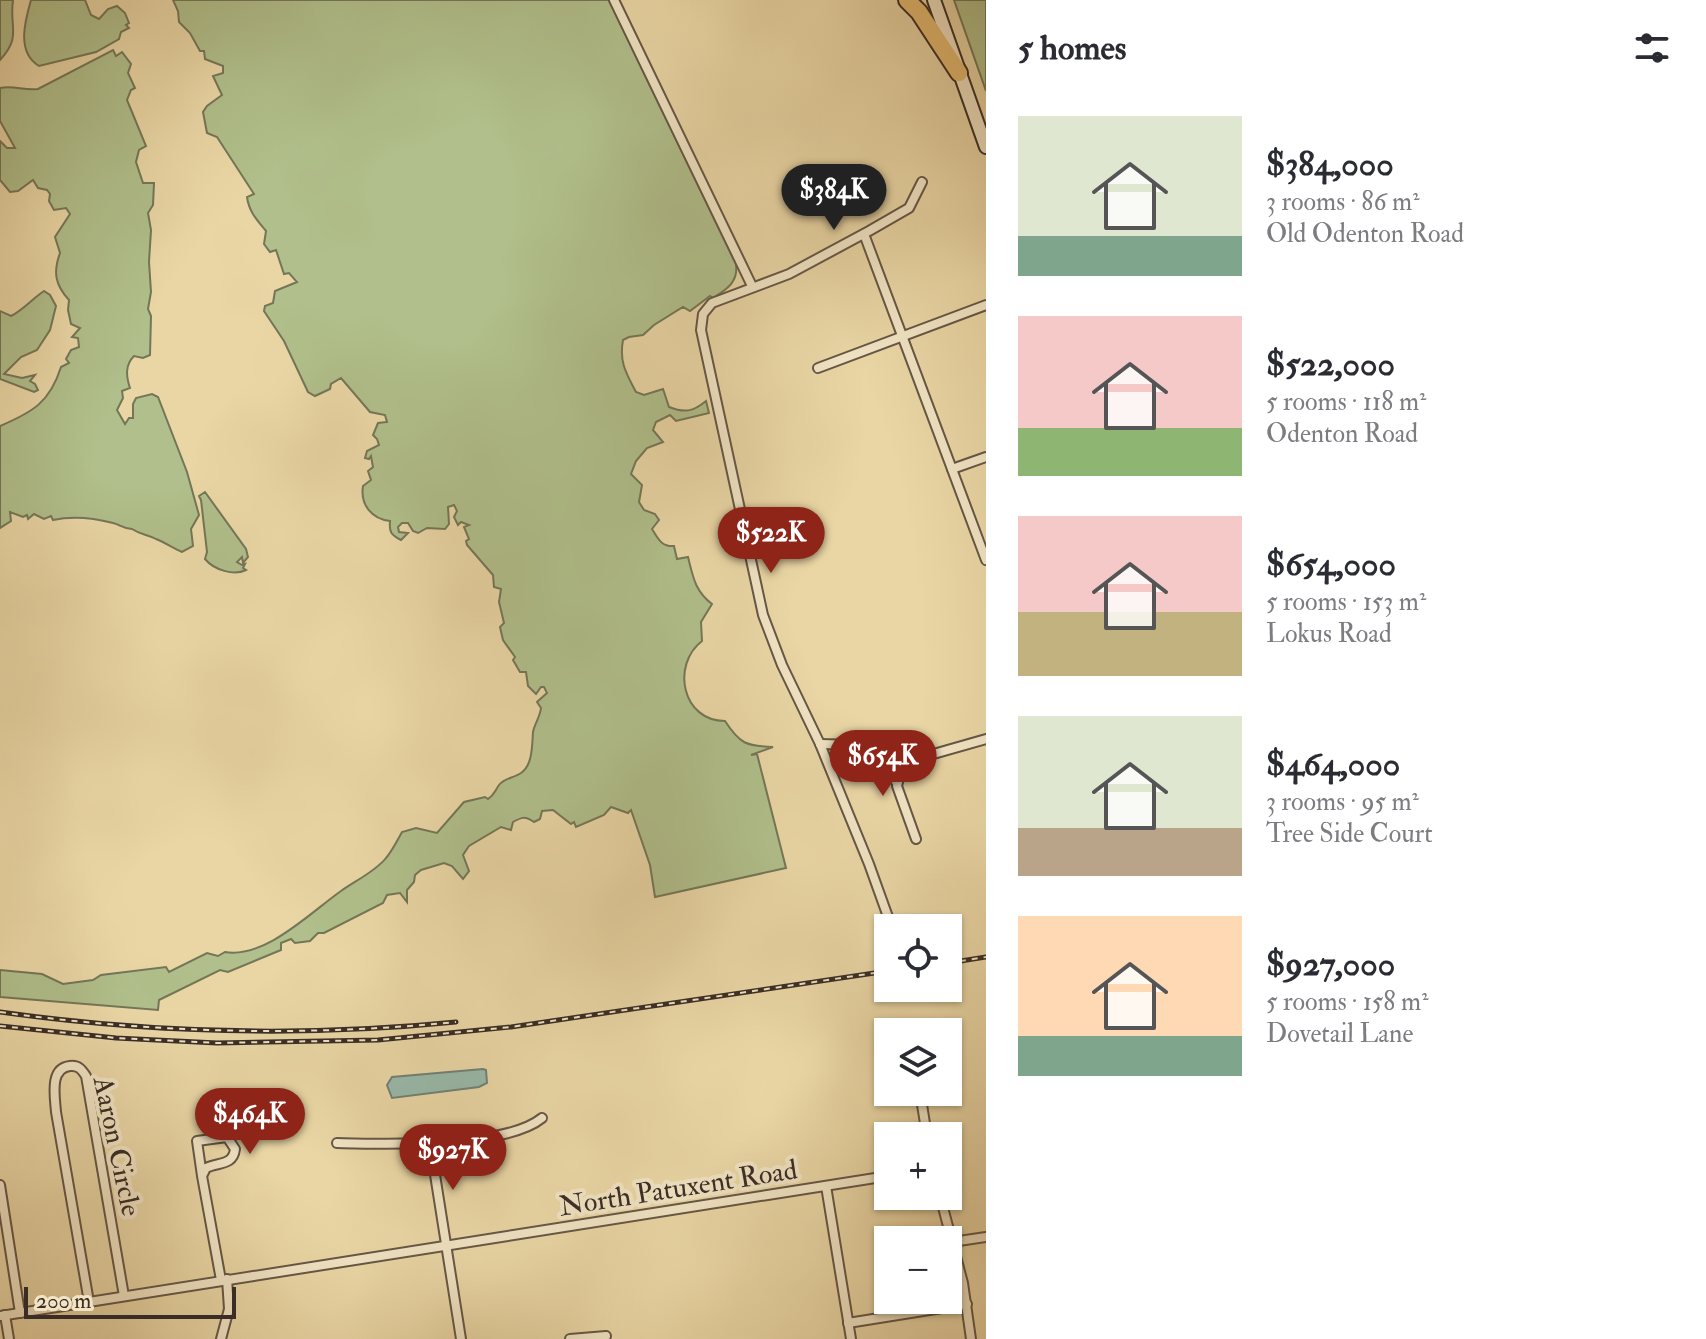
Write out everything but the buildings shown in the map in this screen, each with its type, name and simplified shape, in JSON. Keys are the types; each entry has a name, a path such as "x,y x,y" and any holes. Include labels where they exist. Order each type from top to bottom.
{"highway":[{"path":"907,0 919,12 959,73"}],"main road":[{"path":"934,0 986,147"}],"street":[{"path":"614,0 752,286"},
{"path":"887,914 820,744 782,665 763,615 701,330 703,314 712,303 789,274 864,234 909,208 922,182"},
{"path":"864,234 986,560"},
{"path":"818,368 986,305"},
{"path":"952,469 986,457"},
{"path":"900,771 930,755 986,739"},
{"path":"820,744 858,745 905,754 930,755"},
{"path":"883,749 916,839"},
{"path":"896,782 905,754"},
{"name":"Aaron Circle","path":"89,1302 55,1099 57,1074 63,1068 72,1066 80,1068 86,1076 124,1296"},
{"path":"337,1143 430,1143 519,1131 542,1118"},
{"path":"202,1176 206,1168 232,1158 235,1149 227,1137 197,1141 202,1176 229,1309 221,1339"},
{"path":"430,1143 461,1339"},
{"name":"North Patuxent Road","path":"3,1316 874,1178"},
{"path":"0,1185 20,1313"},
{"path":"826,1186 851,1339"},
{"path":"962,1241 986,1237"},
{"path":"962,1283 971,1339"},
{"path":"848,1323 967,1304"},
{"path":"3,1316 9,1339"},
{"path":"570,1339 606,1336"}],"green space":[{"path":"0,0 13,0 13,38 0,60"},
{"path":"31,0 85,0 91,15 99,19 108,9 117,6 125,13 129,28 121,32 119,39 96,52 39,66 27,53 25,45 25,26"},
{"path":"173,0 609,0 728,241 736,266 736,274 724,291 713,298 710,296 690,311 683,307 643,335 623,340 626,373 636,392 644,395 663,389 669,407 679,410 693,409 706,401 709,413 676,421 670,415 656,422 653,430 663,442 647,448 636,461 631,474 642,485 639,502 644,510 655,514 659,520 652,529 658,539 674,546 677,559 688,557 698,589 712,604 701,622 702,641 692,651 686,664 684,677 691,702 710,719 725,721 744,742 773,747 751,755 757,754 786,868 655,897 650,865 631,810 628,813 611,807 604,815 576,827 574,822 571,824 553,810 542,811 540,819 534,822 519,819 513,822 511,830 501,827 469,846 463,855 469,871 463,879 452,866 444,863 421,870 407,890 407,902 400,893 387,895 383,903 324,933 318,933 310,941 295,943 291,939 281,943 281,950 228,972 220,970 159,1000 158,1010 0,997 0,970 42,974 63,984 93,980 101,975 166,967 169,972 207,953 218,956 225,952 240,952 271,941 377,867 402,832 416,828 437,833 464,802 488,799 506,779 521,773 528,765 531,754 533,732 541,708 537,702 547,693 541,687 536,694 528,686 526,672 520,672 513,660 515,657 503,640 500,627 504,623 499,602 501,589 494,587 493,575 467,545 469,539 464,527 469,525 461,522 458,525 454,505 448,507 449,524 445,529 427,528 418,533 408,523 402,523 398,527 399,532 408,533 401,540 391,533 390,521 373,514 365,505 363,486 371,480 368,471 373,467 371,456 365,458 367,451 379,445 373,435 378,423 387,422 385,415 370,412 341,378 331,384 330,389 315,396 308,392 284,341 264,311 265,306 273,303 275,291 297,282 289,273 284,274 276,250 270,252 264,244 266,231 254,216 247,197 254,194 217,137 207,133 203,112 222,95 213,76 223,73 223,66 205,59 204,51 200,51 190,33 179,22"},
{"path":"954,0 986,0 986,91"},
{"path":"113,50 116,56 122,52 131,64 128,73 135,88 127,100 146,146 139,150 136,162 143,183 154,183 153,205 148,213 151,230 150,355 131,359 127,371 130,388 122,391 123,398 117,410 125,424 133,418 136,398 152,394 158,397 187,472 199,515 191,529 193,546 182,552 132,529 90,519 53,520 51,516 44,519 34,514 28,519 27,515 23,517 10,512 11,521 0,528 0,426 22,416 46,397 61,367 69,363 66,359 71,350 79,347 78,338 72,337 80,328 71,324 69,300 58,284 56,272 60,253 55,237 70,214 66,208 54,210 49,201 50,194 38,188 33,180 18,191 10,192 0,180 0,141 7,148 15,148 0,121 0,88 38,89"},
{"path":"44,291 56,306 50,330 37,350 21,357 4,374 22,378 35,375 30,381 38,390 34,392 0,379 0,311 11,316"},
{"path":"205,492 246,549 248,557 243,563 242,557 237,562 245,564 243,568 246,570 224,571 205,559 207,552 199,496"}],"shaded area":[{"path":"486,1070 487,1083 479,1087 392,1098 387,1085 392,1077"}],"railway":[{"path":"962,961 986,957"},
{"path":"0,1026 116,1038 217,1043 378,1040 511,1027 874,973"},
{"path":"0,1012 113,1025 228,1030 342,1030 456,1022"}]}
